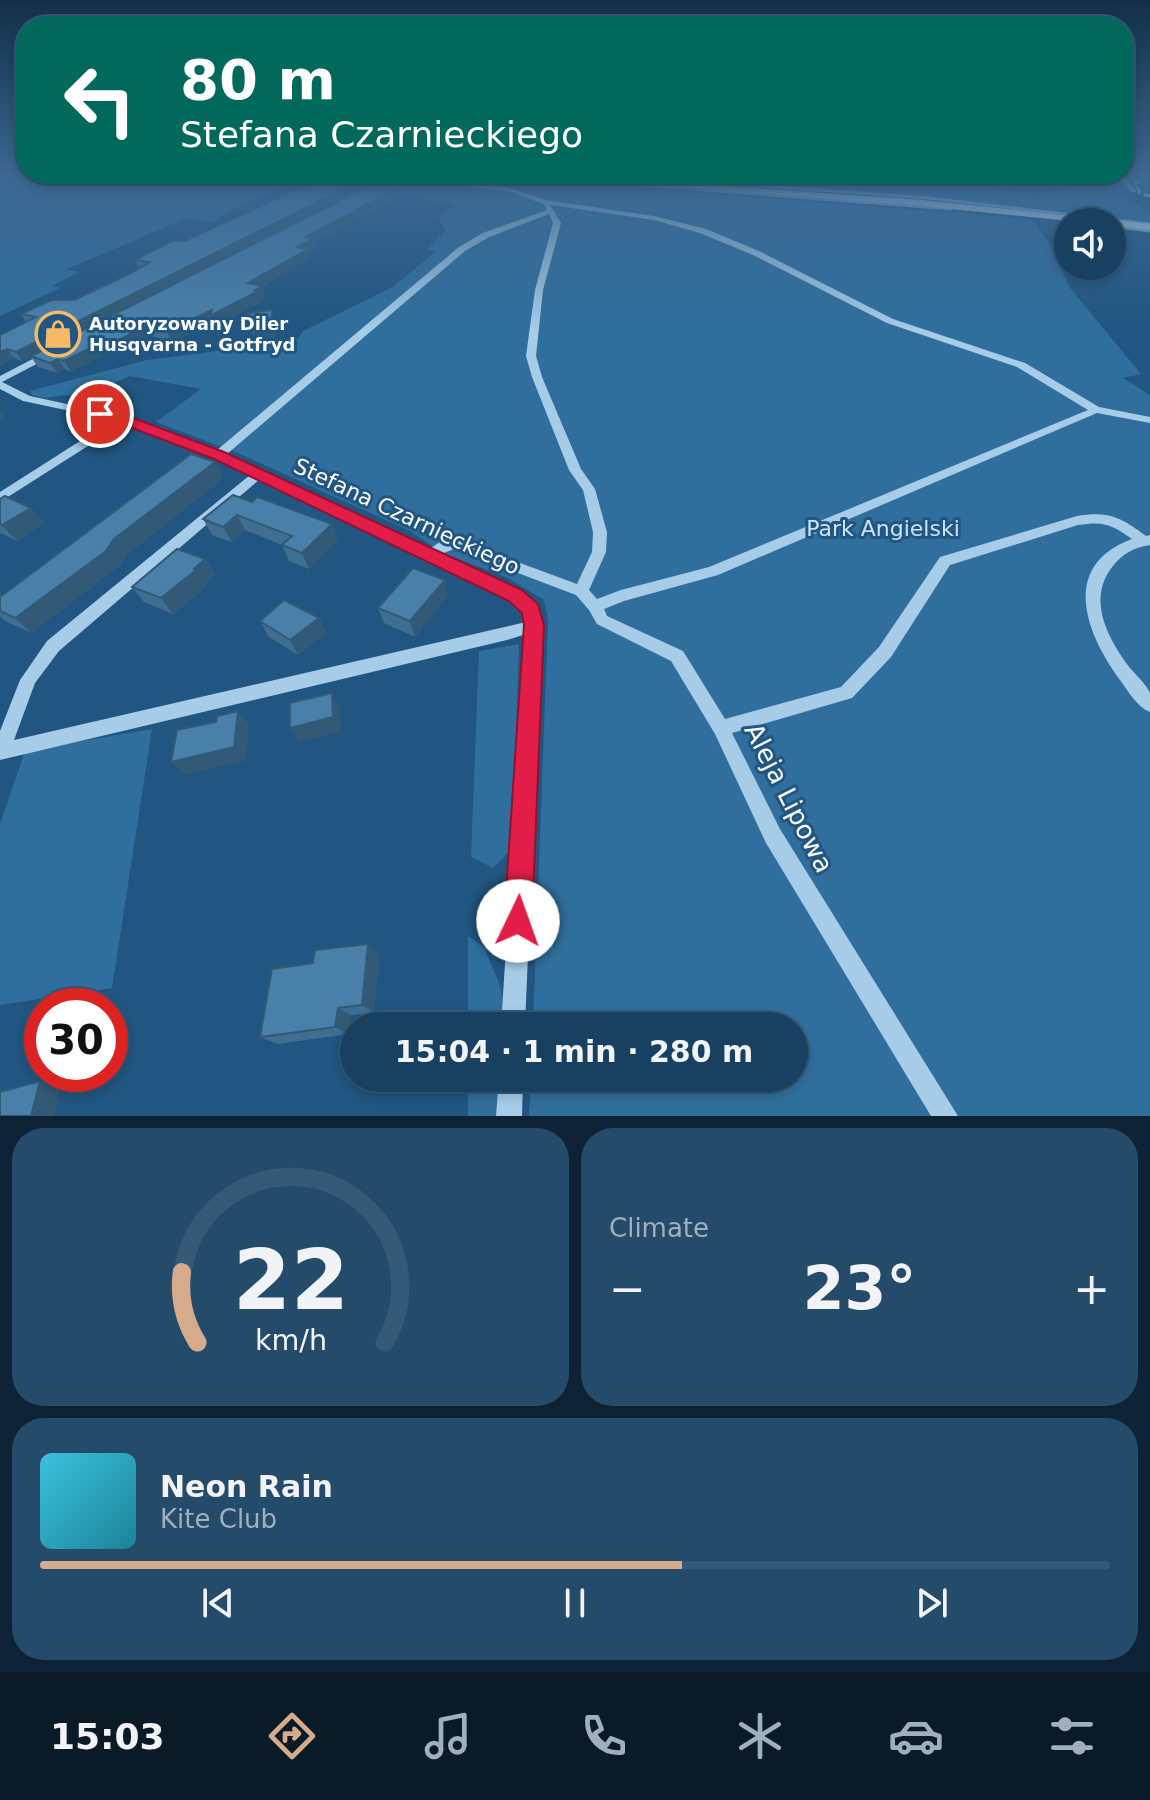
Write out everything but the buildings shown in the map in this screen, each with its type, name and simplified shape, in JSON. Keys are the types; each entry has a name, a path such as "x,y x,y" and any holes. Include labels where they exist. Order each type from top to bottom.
{"street":[{"path":"219,455 462,249 506,226"},
{"path":"556,226 539,290 531,356 575,470 589,489 600,532 599,552 581,591"},
{"path":"683,226 722,237 882,318 1021,365 1096,410 1150,420"},
{"path":"0,382 64,347"},
{"name":"Stefana Czarnieckiego","path":"0,382 27,399 123,419 219,455 515,595 531,609 534,625"},
{"path":"595,606 713,571 1096,410"},
{"path":"0,498 123,419"},
{"path":"0,752 28,680 53,646 259,474"},
{"name":"Aleja Lipowa","path":"945,1116 773,836 721,728 846,693 885,652 945,561 1099,517 1120,524 1146,540"},
{"path":"1146,540 1120,550 1098,573 1093,606 1098,629 1110,653 1150,704"},
{"path":"430,555 445,545 455,544 581,591 595,606 602,620 677,656 721,728"},
{"path":"0,752 507,634 534,625 514,1012"},
{"path":"509,1116 510,1092"}],"green space":[{"path":"0,226 168,226 67,269 79,272 52,286 60,288 0,316"},
{"name":"Park Angielski","path":"444,226 1036,226 1054,254 1054,280 1066,280 1141,374 1123,378 1150,395 1150,1116 529,1116 530,1092 808,1092 808,1012 534,1012 548,620 544,600 508,578 443,553 410,531 238,453 156,422 201,389 130,376 81,397 64,395 45,398 32,395 30,391 147,360 296,341 303,331 393,287 435,252 427,249 446,230"},
{"path":"519,644 512,849 493,868 471,857 479,651"},
{"path":"152,729 112,988 24,988 24,1001 0,1005 0,824 25,751"},
{"path":"468,936 484,947 501,988 503,1012 468,1012"},
{"path":"468,1092 500,1092 499,1116 468,1116"}],"waterway":[{"path":"1126,228 1150,231"}],"place":[{"name":"Autoryzowany Diler Husqvarna - Gotfryd","path":"58,334"}],"route":[{"path":"100,414 123,419 219,455 515,595 531,609 534,625 518,921"}]}
